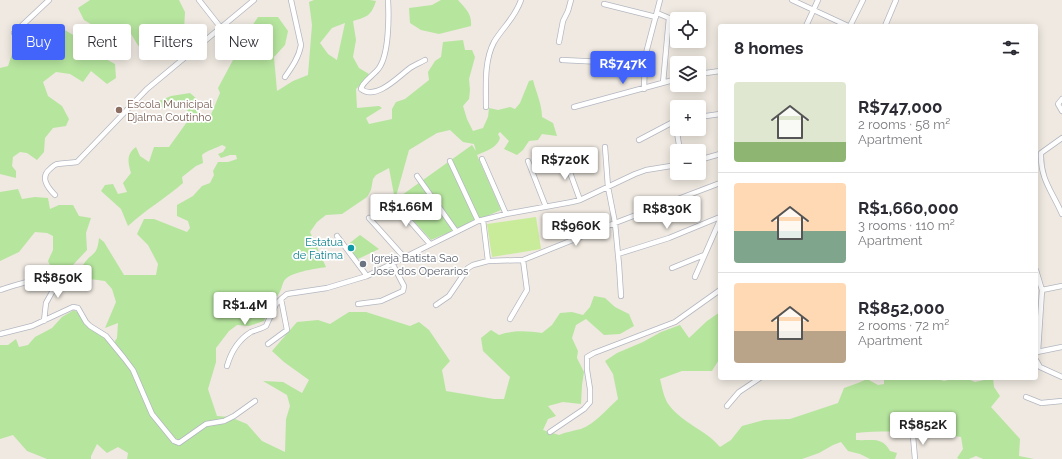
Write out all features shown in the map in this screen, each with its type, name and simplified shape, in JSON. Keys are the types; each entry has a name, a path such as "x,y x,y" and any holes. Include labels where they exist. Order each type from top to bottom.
{"street":[{"path":"24,24 49,0"},
{"path":"199,0 218,24"},
{"path":"226,24 254,0"},
{"path":"285,77 296,61 301,45 291,0"},
{"path":"388,0 389,22 381,65 361,89 366,92 373,92 384,88 412,66 425,60"},
{"path":"486,107 487,64 490,52 495,41 516,12 521,0"},
{"path":"559,42 562,21 572,0"},
{"path":"644,89 644,64 660,0"},
{"path":"792,0 845,24"},
{"path":"807,24 818,0"},
{"path":"850,24 863,0"},
{"path":"886,24 896,0"},
{"path":"604,4 669,18 663,83"},
{"path":"54,195 45,182 45,175 48,170 56,164 77,162 147,90 215,33"},
{"path":"562,60 644,64"},
{"path":"706,73 718,71"},
{"path":"574,107 670,81"},
{"path":"1062,99 1058,104 1062,111"},
{"path":"706,116 718,114"},
{"path":"639,140 670,123"},
{"path":"1038,155 1062,138"},
{"path":"605,147 608,187 615,223 620,296"},
{"path":"1041,153 1040,164 1043,174 1062,214"},
{"path":"706,158 718,155"},
{"path":"564,156 580,200"},
{"path":"482,159 506,214"},
{"path":"450,161 478,221"},
{"path":"528,161 546,207"},
{"path":"227,366 231,354 244,337 266,326 276,304 287,294 327,288 367,276 478,221 506,214 580,200 646,170 670,166"},
{"path":"417,176 456,231"},
{"path":"436,305 448,296 471,266 488,261 523,260 718,184"},
{"path":"393,202 430,244"},
{"path":"368,218 404,257"},
{"path":"618,254 670,238 718,218"},
{"path":"483,220 488,261"},
{"path":"696,277 718,224"},
{"path":"337,236 367,276"},
{"path":"672,268 704,255"},
{"path":"510,319 527,290 523,260"},
{"path":"358,304 381,301 403,291 404,286 392,264"},
{"path":"1038,277 1042,290 1038,340"},
{"path":"0,290 23,283 48,279 55,280 56,285 46,304 44,321"},
{"path":"1042,290 1062,286"},
{"path":"550,432 584,409 590,402 587,357 675,322 718,291"},
{"path":"268,344 287,330 281,299"},
{"path":"0,334 4,332 21,330 76,307 79,309 86,322 101,332 133,370 152,414 174,441 179,443 206,424 224,421 234,416 255,401"},
{"path":"1038,352 1054,350 1062,347"},
{"path":"1038,364 1040,367 1062,377"},
{"path":"727,406 739,392 757,380"},
{"path":"1026,397 1042,403 1062,401"},
{"path":"913,436 916,459"}],"green space":[{"path":"90,0 179,0 185,12 184,24 139,24 139,46 131,34 131,24 91,24 84,20 78,8"},
{"path":"314,0 376,1 368,15 353,21 356,40 353,57 359,68 369,74 356,89 357,108 379,106 382,108 366,118 369,124 392,119 392,109 396,102 405,99 429,80 428,72 435,61 441,57 443,42 463,40 465,50 472,50 475,57 469,79 469,99 463,106 473,131 483,128 488,117 489,108 498,110 510,107 515,109 520,103 529,81 533,80 540,103 542,117 553,123 557,136 542,134 538,140 529,141 523,150 517,155 504,149 509,141 500,132 498,134 500,138 499,141 491,149 477,155 501,210 431,240 395,200 389,168 376,175 373,179 371,190 367,197 342,214 326,215 317,222 310,232 326,267 303,271 291,275 284,281 277,296 267,296 268,312 264,321 249,326 237,325 229,331 216,348 216,362 208,389 217,416 230,417 247,424 262,441 285,452 286,419 290,406 287,395 263,381 283,382 302,393 309,380 284,362 272,351 297,322 318,320 330,324 349,312 366,312 410,326 419,322 429,330 450,361 442,370 446,391 494,399 504,399 510,377 483,351 481,338 491,330 499,335 520,331 542,333 552,325 560,313 572,312 583,315 590,307 594,296 605,298 615,307 629,314 634,326 620,334 604,335 586,319 576,325 572,338 578,351 577,358 584,372 581,404 563,402 548,406 556,416 548,419 543,430 559,435 581,429 596,420 618,399 613,374 605,361 617,353 643,342 661,332 680,325 689,338 707,321 718,313 718,361 712,371 682,371 660,379 666,400 674,411 680,417 708,436 720,447 731,440 742,426 764,420 790,419 838,403 844,388 865,380 869,380 878,385 884,384 884,380 970,380 975,382 993,380 994,387 1000,396 991,407 1020,439 1019,456 1034,459 983,459 976,456 969,459 959,459 957,458 963,449 961,437 895,432 856,433 856,440 880,441 887,446 890,451 897,453 895,459 870,459 860,454 848,451 841,442 819,453 802,459 127,459 128,453 118,447 107,453 97,444 91,459 47,459 27,451 13,435 0,439 0,345 8,345 16,339 19,347 28,345 35,337 52,328 62,317 74,310 80,314 86,326 99,333 109,343 113,344 117,338 118,323 105,328 116,302 112,289 105,281 90,279 76,280 83,265 97,249 99,238 104,242 124,275 156,275 158,264 148,245 137,234 144,219 154,219 187,232 190,228 188,221 177,216 177,205 193,196 202,186 210,183 214,175 213,171 218,162 228,162 237,159 236,155 221,158 218,154 223,152 226,147 222,145 206,152 202,155 203,163 196,166 182,177 183,183 128,226 121,209 101,191 105,185 113,184 118,194 127,192 123,183 131,173 129,156 133,150 136,147 140,156 149,162 154,147 169,147 187,122 190,114 182,104 162,108 159,101 171,96 190,93 197,99 197,112 210,117 220,93 218,88 233,60 273,60 273,24 253,24 258,17 278,17 288,31 285,45 274,57 277,91 293,81 308,75 312,25 309,2","holes":["345,23 337,60 328,54 320,43 332,28","450,130 463,142 474,144 476,151 472,145 395,200 409,150 437,133"]},
{"path":"441,0 458,0 466,9 471,18 471,26 439,34 421,30 410,23 409,8 432,5"},
{"path":"65,30 73,35 73,60 108,60 115,64 116,78 107,84 91,71 83,82 70,74 56,72 43,82 48,96 62,106 69,119 66,126 53,128 45,138 44,152 37,160 27,153 20,152 13,157 12,166 16,171 16,178 0,174 0,68 8,66 12,54 12,60 65,60"},
{"path":"18,189 22,199 35,197 48,198 50,209 59,205 73,205 79,216 91,218 86,233 87,250 71,267 64,272 53,271 48,261 53,250 53,236 47,233 35,232 19,252 0,261 0,192"},
{"path":"536,217 541,249 492,257 487,224"},
{"path":"360,235 379,249 358,259 346,246"}],"place":[{"name":"Escola Municipal Djalma Coutinho","path":"119,110"},
{"name":"Estatua de Fatima","path":"351,248"},
{"name":"Igreja Batista Sao Jose dos Operarios","path":"363,264"}]}
